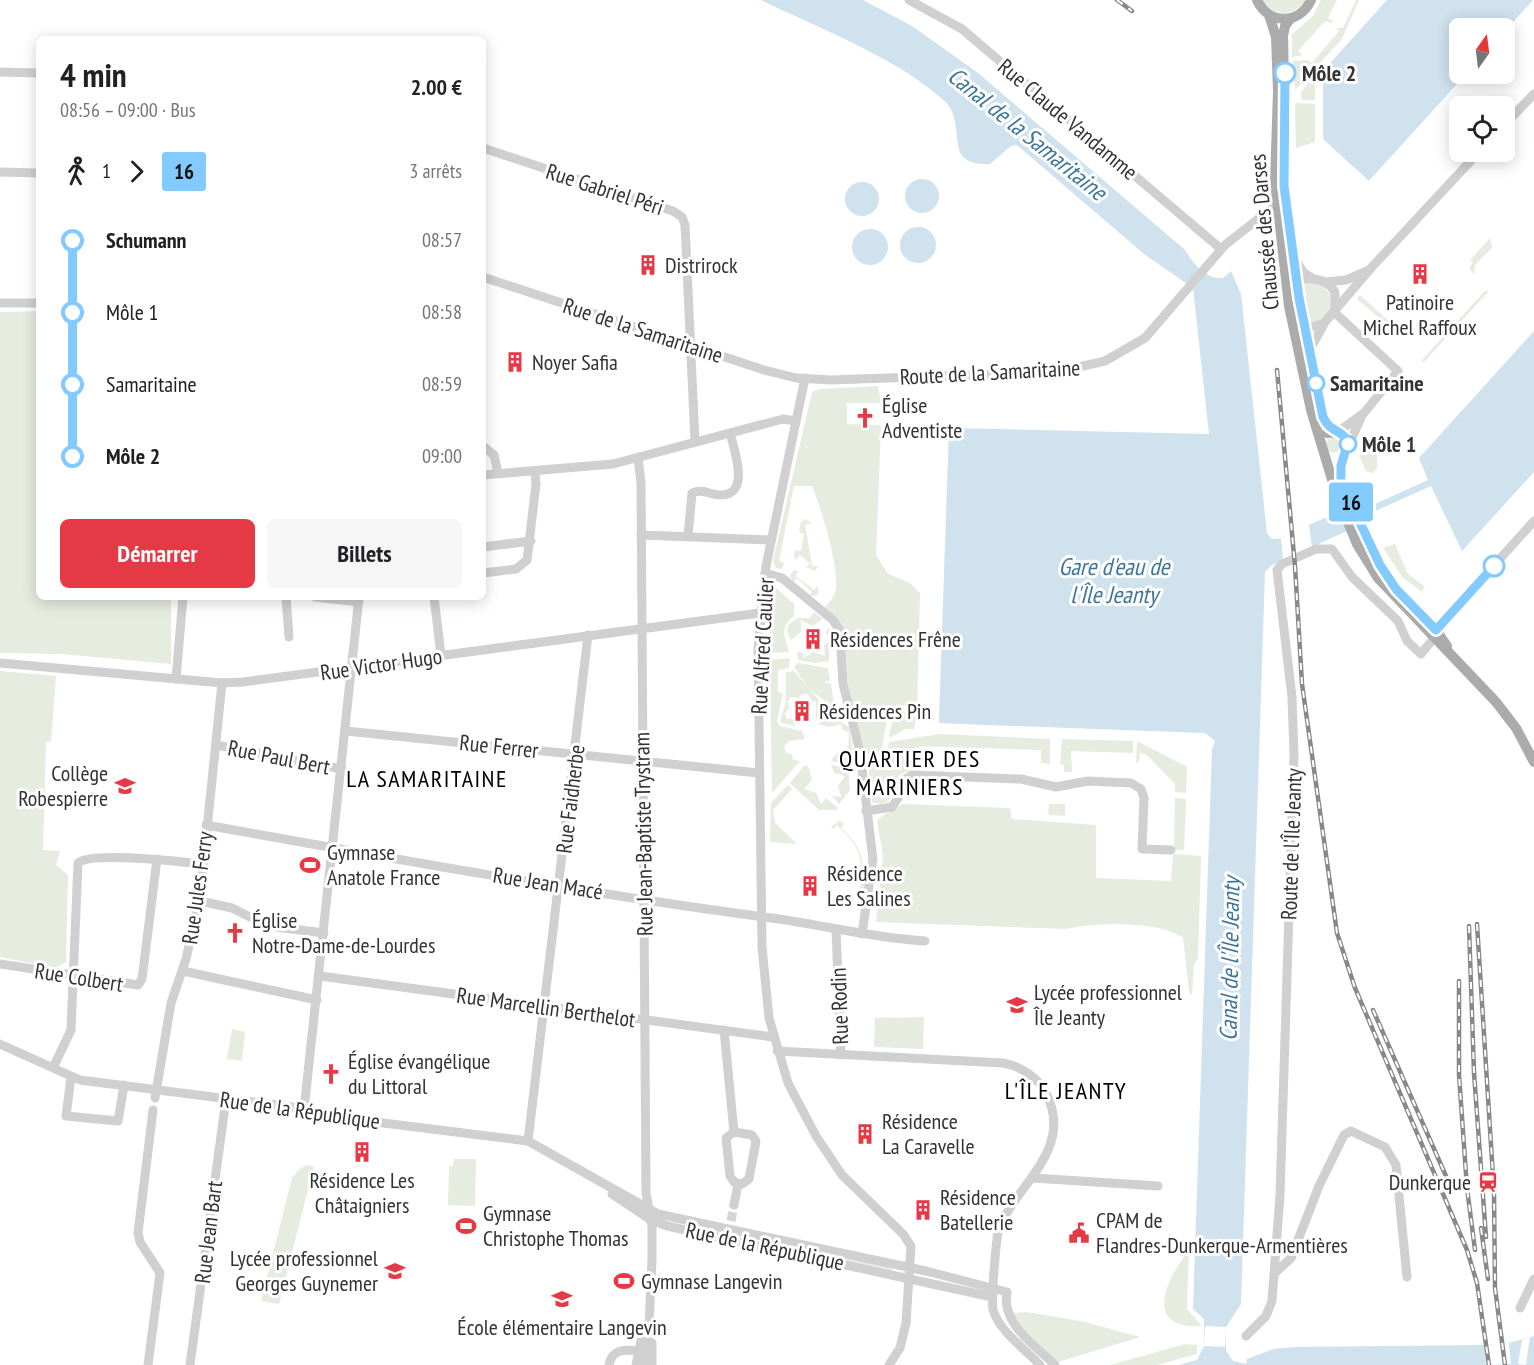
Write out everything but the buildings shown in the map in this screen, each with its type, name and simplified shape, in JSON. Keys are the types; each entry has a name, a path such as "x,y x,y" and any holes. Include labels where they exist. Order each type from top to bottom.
{"main road":[{"path":"1257,0 1269,15 1280,19 1291,18 1302,13 1311,0"},
{"name":"Chaussée des Darses","path":"1269,15 1276,36 1278,91 1274,167 1287,245 1287,289 1290,314 1311,410 1320,433 1321,443"},
{"name":"Chaussée des Darses","path":"1281,201 1283,36 1291,18"},
{"name":"Chaussée des Darses","path":"1287,245 1293,256 1304,326 1323,417 1336,432"},
{"path":"1435,634 1378,578 1352,534 1344,501 1340,475 1346,450 1346,438 1336,432 1326,434 1321,443 1324,455 1344,501 1363,528 1390,581 1435,634 1454,659 1504,712 1534,762"},
{"path":"1324,455 1336,459 1346,450"}],"street":[{"name":"Rue Claude Vandamme","path":"909,0 962,29 1221,249"},
{"path":"0,72 36,73"},
{"path":"1515,114 1534,94"},
{"name":"Rue Gabriel Péri","path":"486,149 680,216 685,225 695,442"},
{"path":"1309,351 1324,323 1371,268 1470,162"},
{"path":"0,172 36,173"},
{"path":"1221,249 1281,201"},
{"name":"Route de la Samaritaine","path":"805,378 856,379 1078,369 1105,361 1140,342 1221,249"},
{"path":"1293,256 1304,273 1319,280 1335,292 1334,312"},
{"path":"1287,289 1297,281 1346,280 1371,268"},
{"name":"Rue de la Samaritaine","path":"486,278 764,370 805,378"},
{"path":"0,303 36,303"},
{"path":"1334,312 1398,371 1364,413 1346,450"},
{"path":"1290,314 1304,326 1315,327 1324,323"},
{"name":"Rue Alfred Caulier","path":"805,378 771,540 760,613 759,773 763,980 773,1037 794,1098 825,1151 858,1192 908,1239 912,1252 906,1320 901,1346 889,1365"},
{"path":"1336,432 1364,413"},
{"path":"486,475 605,465 783,419 796,421"},
{"path":"688,536 692,493 700,490 725,494 736,486 740,470 730,433"},
{"path":"486,448 494,455 498,473"},
{"name":"Rue Jean-Baptiste Trystram","path":"638,457 641,535 649,1216 644,1365"},
{"path":"486,573 521,567 528,558 535,471"},
{"path":"1435,634 1534,521"},
{"path":"641,535 771,540"},
{"path":"486,547 531,541"},
{"name":"Route de l'Île Jeanty","path":"1246,1336 1269,1312 1275,1273 1294,755 1292,696 1277,570 1282,564 1316,549 1332,549 1352,577 1398,621 1412,646 1421,654 1435,634"},
{"path":"765,573 782,578 837,625 843,684 860,752 873,871 862,934"},
{"path":"176,679 183,600"},
{"path":"286,600 289,637"},
{"path":"304,1110 359,600"},
{"path":"434,600 441,655"},
{"name":"Rue Victor Hugo","path":"0,663 222,683 249,682 760,613"},
{"name":"Rue Faidherbe","path":"528,1141 588,635"},
{"name":"Rue Jules Ferry","path":"155,1094 170,1007 183,971 200,901 222,683"},
{"name":"Rue Ferrer","path":"346,731 759,773"},
{"name":"Rue Paul Bert","path":"216,745 342,769"},
{"path":"866,811 892,807 898,798 903,781 912,775 1021,779 1056,787 1088,781 1128,783 1138,787 1143,795 1142,849 1171,850"},
{"name":"Rue Jean Macé","path":"206,825 761,918 836,928 862,934 925,941"},
{"path":"53,1068 70,1032 78,863 90,858 157,859 204,864"},
{"name":"Rue Colbert","path":"0,964 132,986 140,983 157,859"},
{"path":"200,901 232,908 268,926 324,933"},
{"name":"Rue Rodin","path":"777,1051 842,1055 836,928"},
{"path":"183,971 317,1000"},
{"name":"Rue Marcellin Berthelot","path":"320,976 773,1037"},
{"path":"724,1030 734,1132"},
{"name":"Rue de la République","path":"0,1044 71,1077 124,1085 155,1094 226,1099 304,1110 319,1115 528,1141 596,1181 649,1216 671,1226 910,1273"},
{"path":"842,1055 1003,1063 1027,1073 1046,1094 1053,1121 1048,1150 1033,1178 999,1228 993,1292 993,1310 998,1321 1040,1365"},
{"path":"71,1077 66,1116 118,1121 124,1085"},
{"name":"Rue Jean Bart","path":"190,1365 226,1099"},
{"path":"148,1365 160,1276 158,1268 138,1236 153,1110"},
{"path":"1275,1273 1291,1258 1320,1182 1344,1135 1351,1131 1385,1147 1396,1165 1407,1277"},
{"path":"734,1132 752,1135 757,1143 749,1179 745,1183 738,1184 730,1176 726,1145 726,1136 734,1132"},
{"path":"1033,1178 1158,1186"},
{"path":"734,1205 738,1184"},
{"name":"Rue Jean-Baptiste Trystram","path":"649,1216 652,1240 652,1365"},
{"name":"Rue de la République","path":"649,1216 730,1225 910,1273"},
{"path":"652,1240 659,1229 671,1226"},
{"path":"910,1273 993,1292 1007,1292 1005,1308 1008,1318 1055,1365"},
{"path":"1520,1308 1534,1280"},
{"name":"Rue Jean-Baptiste Trystram","path":"636,1365 643,1351 651,1308"},
{"path":"609,1365 616,1353 643,1351"}],"shaded area":[{"path":"1262,0 1305,0 1295,10 1284,13 1272,10"},
{"path":"1321,0 1337,0 1328,18 1333,21 1332,23 1325,21 1298,51 1302,55 1292,57 1292,34 1313,16"},
{"path":"1356,0 1359,0 1342,39 1295,90 1293,61 1307,60 1312,63 1339,31 1336,28 1343,28"},
{"path":"1315,76 1315,100 1301,100 1301,92"},
{"path":"1295,103 1315,104 1315,142 1296,148"},
{"path":"1490,238 1492,248 1475,265 1474,274 1469,268 1473,263 1470,260"},
{"path":"1310,282 1321,285 1331,295 1331,309 1320,322 1312,323 1309,319 1304,285"},
{"path":"1486,290 1488,292 1422,364 1423,359"},
{"path":"1360,295 1403,334 1401,336 1357,299"},
{"path":"36,311 36,600 171,600 171,664 61,654 0,653 0,312"},
{"path":"878,386 881,403 847,403 847,424 881,425 876,555 888,574 910,583 920,593 917,712 905,705 892,710 887,719 881,753 866,757 848,689 845,638 824,608 835,593 835,571 829,540 812,486 794,486 779,561 784,563 782,569 776,568 773,561 812,392 819,389"},
{"path":"1334,437 1342,445 1334,453 1326,445"},
{"path":"1367,447 1374,449 1377,454 1377,469 1372,473 1366,471 1360,457 1361,451"},
{"path":"805,519 812,523 805,525 812,566 818,566 815,571 806,567 810,563 800,555 796,560 794,557 795,550 801,551 804,534 799,532 801,522"},
{"path":"1395,544 1408,574 1425,587 1422,592 1403,578 1383,548"},
{"path":"798,570 796,576 814,590 818,586 818,595 809,596 812,592 797,578 793,583 790,576 793,571"},
{"path":"774,586 794,604 794,616 785,628 789,652 769,653 770,589"},
{"path":"814,612 823,619 812,626 801,620 801,632 791,640 787,631 789,624 798,618 810,618"},
{"path":"829,628 834,635 835,645 829,645 829,661 815,663 798,660 797,651 803,653 804,658 813,652 825,656 824,645 834,638 825,633"},
{"path":"790,658 789,668 778,670 778,692 783,693 777,721 780,726 802,731 805,739 789,741 784,746 786,753 792,754 793,760 800,761 772,793 770,660"},
{"path":"798,663 828,668 830,681 823,682 831,684 834,703 830,705 809,689 794,667"},
{"path":"792,669 825,707 816,719 816,702 811,701 808,694 802,694 798,698 791,697 787,702 789,708 785,713 787,719 793,719 795,726 780,722 786,701 786,672 792,672"},
{"path":"0,671 56,676 51,742 46,742 43,850 60,851 56,865 68,875 66,962 55,968 0,957"},
{"path":"834,708 840,712 841,722 849,727 853,751 847,752 849,761 843,764 831,761 838,752 844,753 848,748 849,732 843,730 841,724 830,727 818,724"},
{"path":"900,711 916,717 914,729 905,729 891,737 889,736 893,719"},
{"path":"940,734 1050,739 1050,764 1041,763 1041,750 919,746 918,757 924,758 922,770 916,768 899,775 892,797 884,803 872,802 868,763 883,757 889,742"},
{"path":"1062,739 1133,741 1133,753 1071,751 1072,772 1064,772 1064,765 1060,764"},
{"path":"1137,741 1187,767 1186,793 1175,792 1175,784 1146,754 1140,753 1139,762 1136,762"},
{"path":"805,765 809,768 812,780 804,789 816,793 821,804 826,798 838,808 836,810 819,810 790,783"},
{"path":"831,765 848,768 850,790 839,804 832,796 841,797 838,786 845,776 834,773"},
{"path":"788,785 792,789 773,810 775,823 797,844 770,842 771,803"},
{"path":"1175,798 1186,799 1184,850 1174,850"},
{"path":"902,804 1010,808 1012,819 1096,825 1096,878 1171,881 1173,854 1201,856 1198,958 1194,964 1192,995 1189,992 1183,938 1158,928 1126,924 1066,929 876,922 883,856 877,821"},
{"path":"1049,804 1065,804 1065,816 1048,815"},
{"path":"839,821 844,823 841,828 853,840 860,852 863,882 868,882 863,903 859,902 855,893 860,892 859,855 852,841 837,825 833,829 831,827"},
{"path":"924,1017 923,1049 874,1047 875,1018"},
{"path":"232,1029 245,1032 242,1061 227,1059"},
{"path":"454,1159 476,1159 475,1206 448,1205 449,1166 453,1166"},
{"path":"308,1165 314,1166 279,1304 261,1301 292,1178 299,1169"},
{"path":"1189,1243 1187,1309 1202,1326 1185,1325 1174,1321 1167,1314 1164,1305 1169,1283"},
{"path":"817,1251 892,1268 892,1271 817,1254"},
{"path":"1026,1312 1081,1321 1140,1337 1058,1362 1013,1320 1013,1313"},
{"path":"1185,1344 1197,1345 1197,1354 1157,1365 1110,1365"}],"water":[{"path":"761,0 863,0 912,26 978,73 1184,249 1205,273 1216,278 1223,278 1231,271 1241,294 1267,533 1272,539 1278,539 1360,502 1364,509 1428,480 1419,458 1534,331 1534,472 1462,551 1431,486 1371,513 1366,516 1369,521 1272,565 1265,572 1241,1304 1226,1327 1226,1351 1233,1361 1246,1364 1247,1359 1273,1349 1484,1345 1509,1343 1534,1336 1534,1365 1179,1365 1197,1360 1204,1346 1204,1319 1193,1309 1212,749 1215,741 1205,733 939,723 939,719 949,428 1209,434 1193,288 1144,254 1017,145 1011,146 990,164 975,163 966,159 958,146 954,117 949,106 938,95 875,54"},
{"path":"1387,0 1533,0 1515,20 1515,18 1449,18 1449,84 1457,84 1369,181 1323,139 1323,71"},
{"path":"922,179 934,184 939,196 934,208 922,213 910,208 905,196 910,184"},
{"path":"862,182 874,187 879,199 874,211 862,216 850,211 845,199 850,187"},
{"path":"918,227 931,232 936,245 931,258 918,263 905,258 900,245 905,232"},
{"path":"870,229 883,234 888,247 883,260 870,265 857,260 852,247 857,234"}],"pier":[{"path":"1309,525 1312,548 1283,560 1281,538"},
{"path":"1205,1326 1226,1327 1225,1347 1204,1346"},
{"path":"1530,1337 1526,1365 1518,1364 1522,1340"},
{"path":"1509,1343 1511,1364 1486,1365 1484,1345"}],"tunnel":[{"path":"731,1221 734,1205"}],"railway":[{"path":"1117,0 1132,11"},
{"path":"1277,370 1295,566 1302,684 1337,933 1355,988 1467,1250 1477,1283 1489,1365"},
{"path":"1477,924 1494,1192 1495,1288 1505,1365"},
{"path":"1469,926 1474,1073 1486,1237"},
{"path":"1459,981 1459,1075 1467,1188 1475,1250"},
{"path":"1373,1010 1449,1183"},
{"path":"1481,1228 1488,1279"}],"bus line":[{"name":"16","path":"1285,73 1284,180 1299,298 1323,417 1333,432 1342,434 1348,442 1340,470 1344,488 1387,578 1436,630 1494,566"}],"place":[{"name":"Môle 2","path":"1285,73"},
{"name":"Distrirock","path":"648,265"},
{"name":"Patinoire Michel Raffoux","path":"1420,274"},
{"name":"Noyer Safia","path":"515,362"},
{"name":"Samaritaine","path":"1316,383"},
{"name":"Église Adventiste","path":"865,418"},
{"name":"Môle 1","path":"1348,444"},
{"name":"Résidences Frêne","path":"813,639"},
{"name":"Résidences Pin","path":"802,711"},
{"name":"Collège Robespierre","path":"125,786"},
{"name":"Gymnase Anatole France","path":"310,865"},
{"name":"Résidence Les Salines","path":"810,886"},
{"name":"Église Notre-Dame-de-Lourdes","path":"235,933"},
{"name":"Lycée professionnel Île Jeanty","path":"1017,1005"},
{"name":"Église évangélique du Littoral","path":"331,1074"},
{"name":"Résidence La Caravelle","path":"865,1134"},
{"name":"Résidence Les Châtaigniers","path":"362,1152"},
{"name":"Dunkerque","path":"1488,1182"},
{"name":"Résidence Batellerie","path":"923,1210"},
{"name":"Gymnase Christophe Thomas","path":"466,1226"},
{"name":"CPAM de Flandres-Dunkerque-Armentières","path":"1079,1233"},
{"name":"Lycée professionnel Georges Guynemer","path":"395,1271"},
{"name":"Gymnase Langevin","path":"624,1281"},
{"name":"École élémentaire Langevin","path":"562,1299"}],"district":[{"name":"QUARTIER DES MARINIERS","path":"910,773"},
{"name":"LA SAMARITAINE","path":"427,779"},
{"name":"L'ÎLE JEANTY","path":"1066,1091"}],"water label":[{"name":"Canal de la Samaritaine","path":"1027,134"},
{"name":"Gare d'eau de l'Île Jeanty","path":"1114,581"},
{"name":"Canal de l'Île Jeanty","path":"1230,959"}]}
